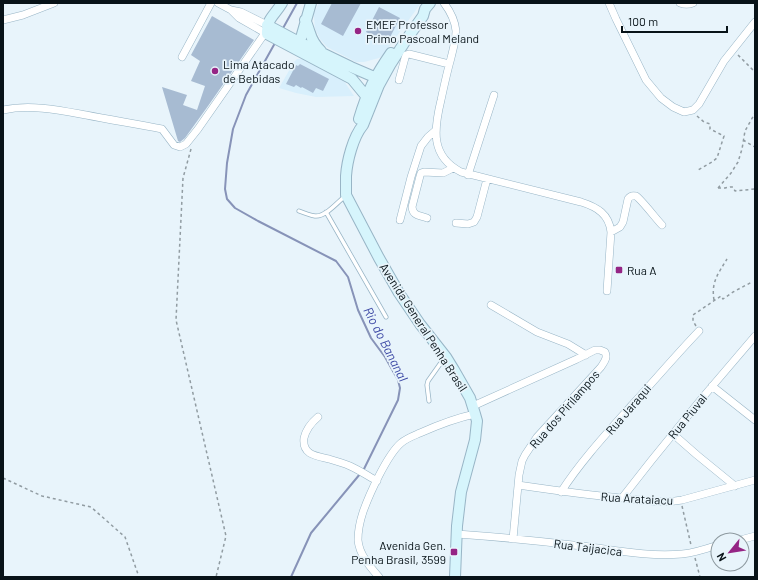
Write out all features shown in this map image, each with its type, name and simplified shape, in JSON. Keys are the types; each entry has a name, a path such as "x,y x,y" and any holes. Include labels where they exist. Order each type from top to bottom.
{"main road":[{"path":"282,3 269,19 268,31 283,40 348,71 368,74 377,82"},
{"path":"283,40 292,44 301,38 311,3"},
{"name":"Avenida General Penha Brasil","path":"358,131 362,126 382,64 419,13 427,6"},
{"name":"Avenida General Penha Brasil","path":"377,82 423,16 427,6"},
{"path":"305,20 313,40 321,51 348,71 352,79 370,98"},
{"path":"297,41 326,55"},
{"path":"348,71 382,64"},
{"path":"348,71 362,107"},
{"name":"Avenida General Penha Brasil","path":"370,98 362,107 358,131 347,165 346,195 399,293 420,324 446,356 463,384 474,410 477,422 475,440 461,492 454,577"}],"street":[{"path":"3,20 23,15 54,3"},
{"path":"182,56 212,3"},
{"path":"3,110 14,108 35,108 68,112 162,129 174,145 180,147 186,144 198,129 268,31 241,12 231,10 218,3"},
{"path":"444,3 452,15 456,31 435,131 436,140 441,154 453,168 468,175 596,208 607,219 611,232 606,291"},
{"path":"609,3 646,80 661,98 673,107 684,112 694,110 699,104 732,50 755,22"},
{"path":"680,3 688,5 693,3"},
{"path":"399,80 406,55 409,54 449,64"},
{"path":"468,175 494,95"},
{"path":"400,220 421,146 424,140 435,131"},
{"path":"427,218 415,214 412,207 421,173 443,173 453,168"},
{"path":"456,223 468,224 474,222 487,179"},
{"path":"611,232 620,227 623,222 628,199 632,196 639,199 662,225"},
{"path":"491,305 537,332 568,344 586,355"},
{"name":"Rua Jaraqui","path":"561,492 571,476 611,428 685,345 700,331"},
{"name":"Rua Piuval","path":"622,498 643,470 755,336"},
{"name":"Rua dos Pirilampos","path":"513,539 518,485 522,461 537,437 601,367 607,356 605,352 600,350 595,350 586,355"},
{"path":"378,577 360,549 358,540 362,513 374,479 402,442 437,425 474,410 586,355"},
{"path":"712,386 755,420"},
{"path":"318,417 307,429 305,436 304,442 309,453 314,456 351,466 374,479"},
{"path":"673,434 735,486"},
{"name":"Rua Arataiacu","path":"518,485 561,492 661,502 676,502 755,480"},
{"name":"Rua Taijacica","path":"457,534 584,546 643,554 667,555 694,552 710,547"}],"lane":[{"path":"299,211 316,216 321,215 346,195"},
{"path":"326,212 386,317"},
{"path":"429,400 427,385 428,381 446,356"}],"path":[{"path":"732,50 755,72"},
{"path":"694,110 695,114 700,119 710,124 710,129 724,136 717,158 698,170"},
{"path":"755,113 744,131 742,149 738,162 718,188 733,187 735,191 755,189"},
{"path":"743,140 755,147"},
{"path":"193,143 183,178 176,320 226,536 216,577"},
{"path":"714,300 714,284 727,259"},
{"path":"700,331 693,321 693,315 721,296 723,299 752,282"},
{"path":"3,478 42,496 91,507 125,537 140,577"},
{"path":"682,500 681,503 700,577"}],"shaded area":[{"name":"EMEF Professor Primo Pascoal Meland","path":"319,3 421,3 383,55 379,58 364,62 356,62 327,47 320,39 315,29 314,17 314,13"},
{"path":"297,59 303,59 344,81 354,96 316,97 279,88"}],"building":[{"path":"332,3 361,3 343,36 321,24"},
{"path":"379,7 400,18 387,43 366,32"},
{"name":"Lima Atacado de Bebidas","path":"212,16 254,40 185,138 180,142 178,141 162,87 187,95 183,105 197,110 205,86 191,81 200,61 191,55"},
{"path":"300,64 329,79 323,91 316,88 313,93 296,85 294,87 286,84 296,65 298,66"}],"waterway":[{"path":"282,30 297,3"},
{"name":"Rio do Bananal","path":"275,43 246,95 233,129 227,163 225,189 227,199 235,208 336,261 348,277 358,310 371,338 385,357 398,380 400,388 398,400 363,471"},
{"name":"Rio do Bananal","path":"291,577 311,533 360,474"}],"place":[{"name":"EMEF Professor Primo Pascoal Meland","path":"358,31"},
{"name":"Lima Atacado de Bebidas","path":"215,71"},
{"name":"Rua A","path":"619,270"},
{"name":"Avenida Gen. Penha Brasil, 3599","path":"454,552"}]}
